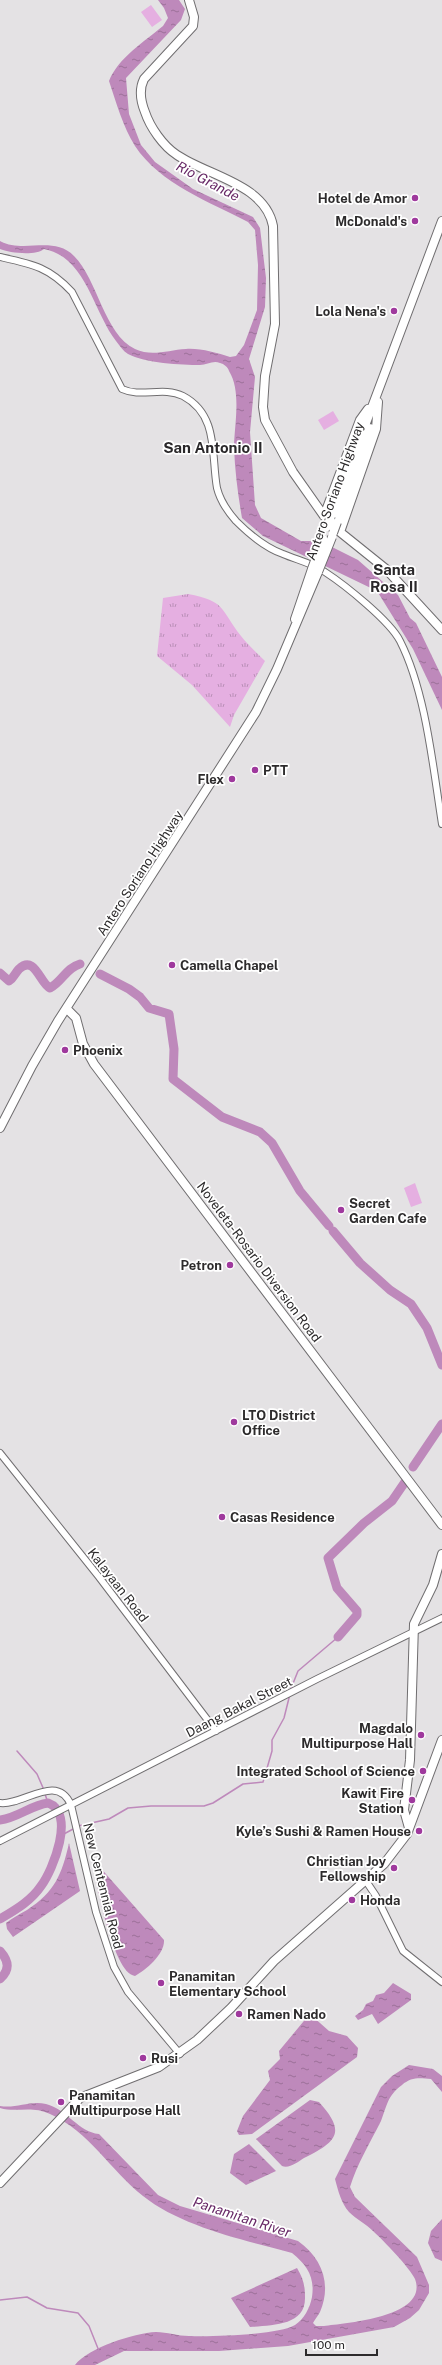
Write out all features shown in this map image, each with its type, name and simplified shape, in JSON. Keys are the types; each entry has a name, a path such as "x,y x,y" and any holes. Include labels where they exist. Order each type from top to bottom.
{"main road":[{"path":"189,0 194,17 193,26 144,79 142,86 144,110 156,133 173,153 250,193 263,203 268,211 273,226 274,324 268,357 263,414 283,455 331,518 333,532 386,569 442,630"},
{"name":"Antero Soriano Highway","path":"0,1128 32,1066 246,728 277,669 293,627 297,608 333,532 331,518 376,401 389,359 442,221"},
{"path":"333,532 376,429 376,401"},
{"name":"Antero Soriano Highway","path":"315,571 323,539 333,532"},
{"name":"Noveleta-Rosario Diversion Road","path":"67,1009 76,1018 83,1044 94,1064 442,1525"},
{"path":"409,1828 404,1810 410,1760 414,1631 417,1617 439,1569 442,1554"},
{"path":"0,2183 65,2111 82,2096 140,2075 180,2054 221,2018 274,1961 366,1881 394,1853 409,1828 442,1740"}],"street":[{"path":"0,256 36,265 50,271 62,282 75,299 122,389 130,393 171,392 192,401 199,408 210,426 214,442 217,489 227,511 239,524 273,550 305,561 324,572 377,615 392,630 400,641 421,703 442,824"},
{"name":"Kalayaan Road","path":"0,1453 99,1577 216,1731"},
{"name":"Daang Bakal Street","path":"0,1841 442,1618"},
{"path":"0,1803 14,1802 44,1791 60,1792 71,1805"},
{"name":"New Centennial Road","path":"71,1805 101,1932 116,1974 131,1996 180,2054"},
{"path":"366,1881 376,1896 403,1951 442,1982"}],"green space":[{"path":"151,5 162,20 152,27 141,12"},
{"path":"333,411 339,421 324,430 318,420"},
{"path":"188,594 216,603 244,639 265,661 234,715 230,727 192,685 157,656 163,598"},
{"path":"415,1183 422,1203 411,1207 404,1188"}],"water":[{"path":"158,0 179,0 185,9 181,20 126,78 129,114 141,145 155,162 193,189 253,217 260,228 266,278 265,307 249,359 255,377 250,432 255,505 261,518 301,541 312,541 332,547 358,560 398,595 410,618 416,623 442,677 442,710 413,649 377,591 263,536 242,518 234,448 236,399 233,379 227,367 217,362 200,365 163,363 143,360 128,354 120,347 108,329 87,287 70,263 58,254 44,249 35,253 16,253 0,249 0,241 9,245 48,245 66,250 74,256 82,266 116,332 124,342 135,349 148,353 154,353 197,349 230,357 236,356 244,345 257,310 258,265 255,230 248,222 187,191 158,171 145,159 135,146 127,131 109,81 125,57 163,26 168,18 164,8"},
{"path":"69,1843 80,1891 13,1937 7,1929 6,1923 37,1903 51,1889 60,1873"},
{"path":"91,1857 164,1940 161,1951 154,1961 135,1976 127,1971 119,1959 112,1942 101,1903"},
{"path":"393,1983 411,1994 411,2000 378,2024 372,2014 358,2020 355,2016 363,2010 366,2004 373,2001 376,1995 384,1993"},
{"path":"311,2015 329,2031 347,2036 358,2048 357,2057 252,2134 239,2135 237,2131 243,2116 270,2080 268,2071 280,2059 279,2051 308,2016"},
{"path":"409,2065 433,2069 442,2076 442,2092 431,2079 419,2078 405,2082 393,2093 381,2121 360,2162 350,2187 355,2197 417,2257 429,2285 429,2293 419,2310 410,2318 394,2327 288,2346 219,2351 124,2351 95,2365 75,2365 90,2353 112,2342 147,2333 160,2332 185,2336 244,2335 274,2331 295,2325 304,2316 310,2305 313,2290 311,2277 306,2267 292,2253 214,2231 176,2216 159,2207 131,2186 77,2131 50,2114 43,2111 30,2109 12,2110 0,2108 0,2106 6,2107 40,2103 53,2107 85,2129 99,2134 158,2195 180,2206 298,2241 313,2255 322,2272 325,2282 325,2291 320,2312 313,2323 316,2326 324,2326 350,2323 383,2316 398,2310 410,2302 416,2292 415,2279 402,2261 377,2235 352,2215 346,2208 340,2196 335,2179 381,2087 392,2076"},
{"path":"310,2100 319,2102 328,2112 335,2128 334,2135 331,2141 316,2152 293,2165 288,2167 282,2166 256,2139"},
{"path":"249,2144 276,2171 246,2185 230,2173 234,2154"},
{"path":"442,2219 442,2261 435,2258 428,2243 431,2231"},
{"path":"297,2268 301,2275 305,2293 304,2307 300,2314 294,2319 286,2322 268,2326 250,2327 231,2298"}],"waterway":[{"path":"0,973 9,981 19,969 25,965 29,965 37,971 46,985 50,988 71,969 80,964"},
{"path":"100,974 129,989 140,997 149,1008 169,1014 174,1049 173,1079 222,1117 260,1132 272,1143 300,1191 329,1226"},
{"path":"333,1231 360,1263 390,1290 411,1304 427,1328 442,1365"},
{"path":"413,1467 442,1424"},
{"path":"338,1637 357,1615 357,1611 337,1588 328,1558 364,1523 392,1501 405,1482"},
{"path":"290,1691 298,1671 338,1637"},
{"path":"78,1826 109,1819 128,1808 151,1806 204,1806 213,1803 243,1784 263,1782 272,1751 272,1740 284,1718 290,1694"},
{"path":"17,1751 37,1774 44,1790"},
{"path":"45,1794 48,1803"},
{"name":"Panamitan River","path":"0,1820 13,1817 36,1806 48,1803 56,1809 60,1818 61,1829 60,1842 56,1855 41,1886 28,1901 0,1919"},
{"path":"62,1835 75,1828"},
{"name":"Panamitan River","path":"0,1951 7,1962 7,1969 0,1979"},
{"path":"0,2300 27,2297 47,2308 78,2313 89,2326 99,2351"}],"place":[{"name":"Hotel de Amor","path":"415,198"},
{"name":"McDonald's","path":"415,221"},
{"name":"Lola Nena's","path":"394,311"},
{"name":"PTT","path":"255,770"},
{"name":"Flex","path":"232,779"},
{"name":"Camella Chapel","path":"172,965"},
{"name":"Phoenix","path":"65,1050"},
{"name":"Secret Garden Cafe","path":"341,1210"},
{"name":"Petron","path":"230,1265"},
{"name":"LTO District Office","path":"234,1422"},
{"name":"Casas Residence","path":"222,1517"},
{"name":"Magdalo Multipurpose Hall","path":"421,1735"},
{"name":"Integrated School of Science","path":"423,1771"},
{"name":"Kawit Fire Station","path":"412,1800"},
{"name":"Kyle’s Sushi & Ramen House","path":"419,1831"},
{"name":"Christian Joy Fellowship","path":"394,1868"},
{"name":"Honda","path":"352,1900"},
{"name":"Panamitan Elementary School","path":"161,1983"},
{"name":"Ramen Nado","path":"239,2014"},
{"name":"Rusi","path":"143,2058"},
{"name":"Panamitan Multipurpose Hall","path":"61,2102"}],"district":[{"name":"San Antonio II","path":"213,447"},
{"name":"Santa Rosa II","path":"394,578"}],"water label":[{"name":"Rio Grande","path":"208,181"}]}
